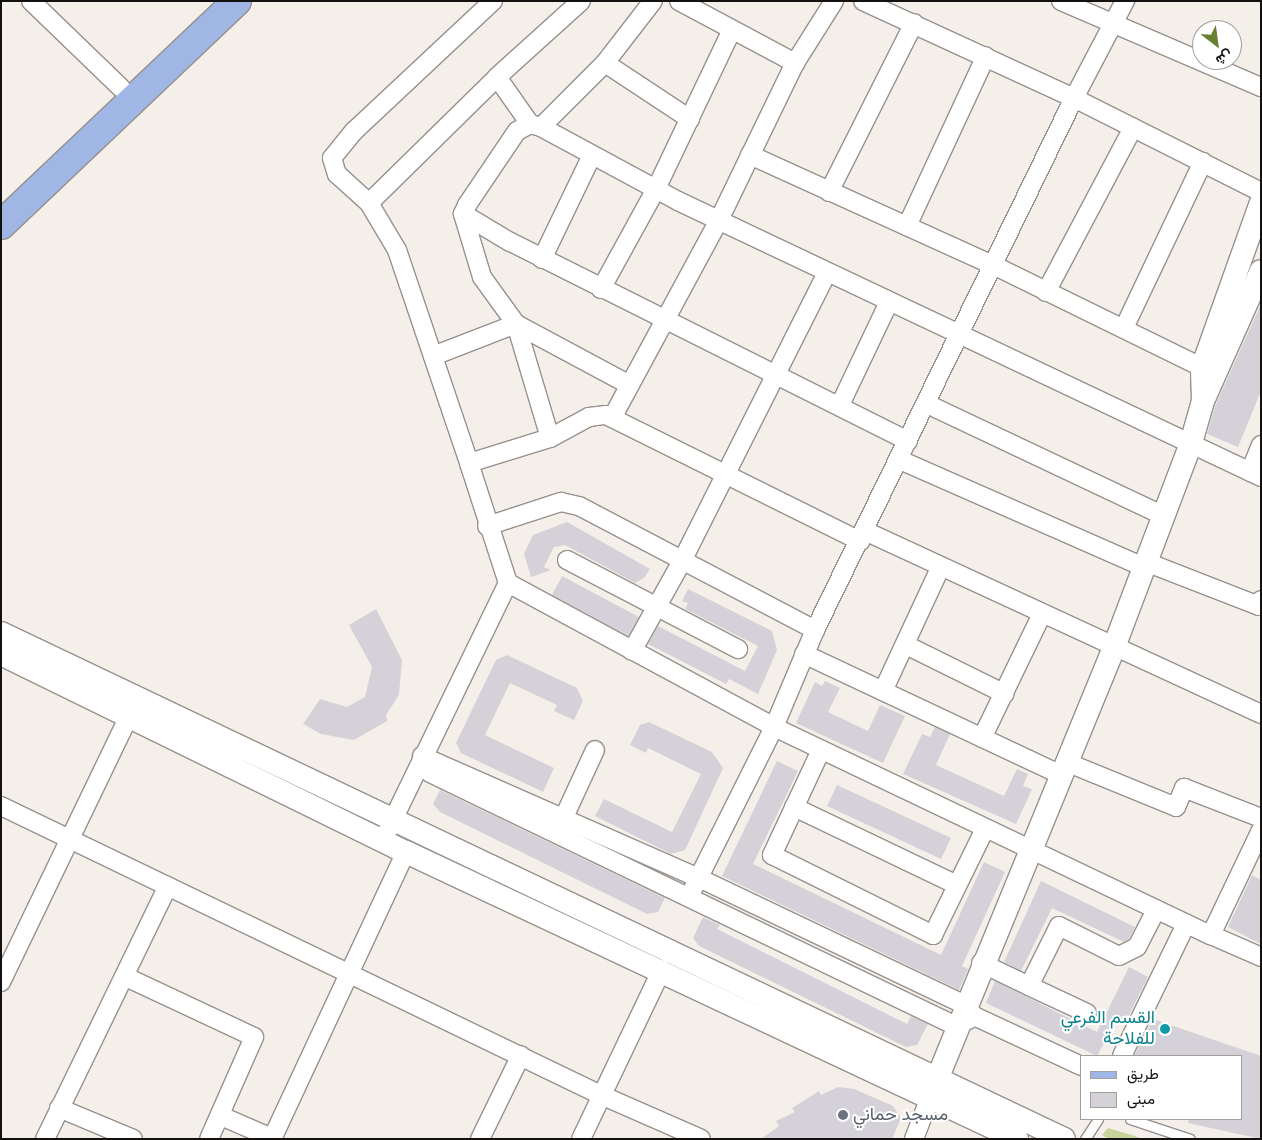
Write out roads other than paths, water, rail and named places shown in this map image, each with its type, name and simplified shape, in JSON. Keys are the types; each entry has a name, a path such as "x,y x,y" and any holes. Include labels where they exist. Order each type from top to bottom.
{"main road":[{"path":"1,201 214,1"},
{"path":"1,225 237,1"}],"street":[{"path":"31,1 121,88"},
{"path":"493,1 338,148 332,158 338,174 369,203 397,250 508,583 774,727 1032,852 1261,957"},
{"path":"369,203 496,77 581,1"},
{"path":"463,214 517,132 535,125 606,62 653,1"},
{"path":"679,1 731,32 795,63"},
{"path":"612,418 666,322 719,220 795,63 834,1"},
{"path":"863,1 1074,98 1261,192"},
{"path":"1061,1 1113,26 1261,87"},
{"path":"689,897 701,879 774,727 815,630 900,460 1074,98 1125,1"},
{"path":"828,192 914,23"},
{"path":"601,289 656,189 731,32"},
{"path":"907,226 986,56"},
{"path":"606,62 690,119"},
{"path":"496,77 535,125 656,189 959,336 1255,474 1261,445"},
{"path":"1046,292 1133,128"},
{"path":"542,259 592,155"},
{"path":"750,155 828,192 993,265 1210,371"},
{"path":"1124,328 1203,162"},
{"path":"914,1139 938,1076 965,1016 981,963 1032,852 1114,648 1162,514 1191,443 1210,371 1261,202"},
{"path":"463,214 542,259 666,322 777,372 908,441"},
{"path":"463,214 482,277 516,324 550,438"},
{"path":"1210,371 1261,271"},
{"path":"632,651 682,561 827,272"},
{"path":"840,405 889,302"},
{"path":"433,356 516,324 630,385"},
{"path":"927,404 1162,514"},
{"path":"469,463 550,438 589,416 612,418 862,536 940,568 1261,714"},
{"path":"900,460 1145,565 1259,606 1261,600"},
{"path":"488,526 561,502 579,506 815,630"},
{"path":"567,560 738,649"},
{"path":"883,691 906,645 940,568"},
{"path":"388,831 508,583"},
{"path":"982,738 1005,694 1042,614"},
{"path":"1,633 134,706 388,831 938,1076 1064,1139"},
{"path":"906,645 1005,694"},
{"path":"1,654 134,706"},
{"path":"804,654 982,738 1064,769 1176,807 1184,788 1261,818"},
{"path":"1,982 134,706"},
{"path":"560,826 595,750"},
{"path":"821,750 772,855 933,935 985,829"},
{"path":"420,762 560,826 701,879 965,1016"},
{"path":"1,806 601,1095 701,1139"},
{"path":"794,807 957,885"},
{"path":"560,826 689,897 1080,1066"},
{"path":"1211,935 1254,866 1261,830"},
{"path":"388,831 406,852 662,969 1017,1139"},
{"path":"221,1116 272,1139 347,973 406,852"},
{"path":"45,1139 126,977 168,886"},
{"path":"1029,986 1059,926 1119,956 1138,947 1156,910"},
{"path":"1122,1055 1186,924"},
{"path":"981,963 1087,1013"},
{"path":"581,1139 662,969"},
{"path":"126,977 254,1037 221,1116 209,1139"},
{"path":"480,1139 521,1055"},
{"path":"59,1108 134,1139"}],"lane":[{"path":"1085,1139 1097,1120"},
{"path":"1133,1120 1190,1139"}],"place":[{"name":"القسم الفرعي للفلاحة","path":"1165,1029"},
{"name":"مسجد حماني","path":"843,1115"}]}
